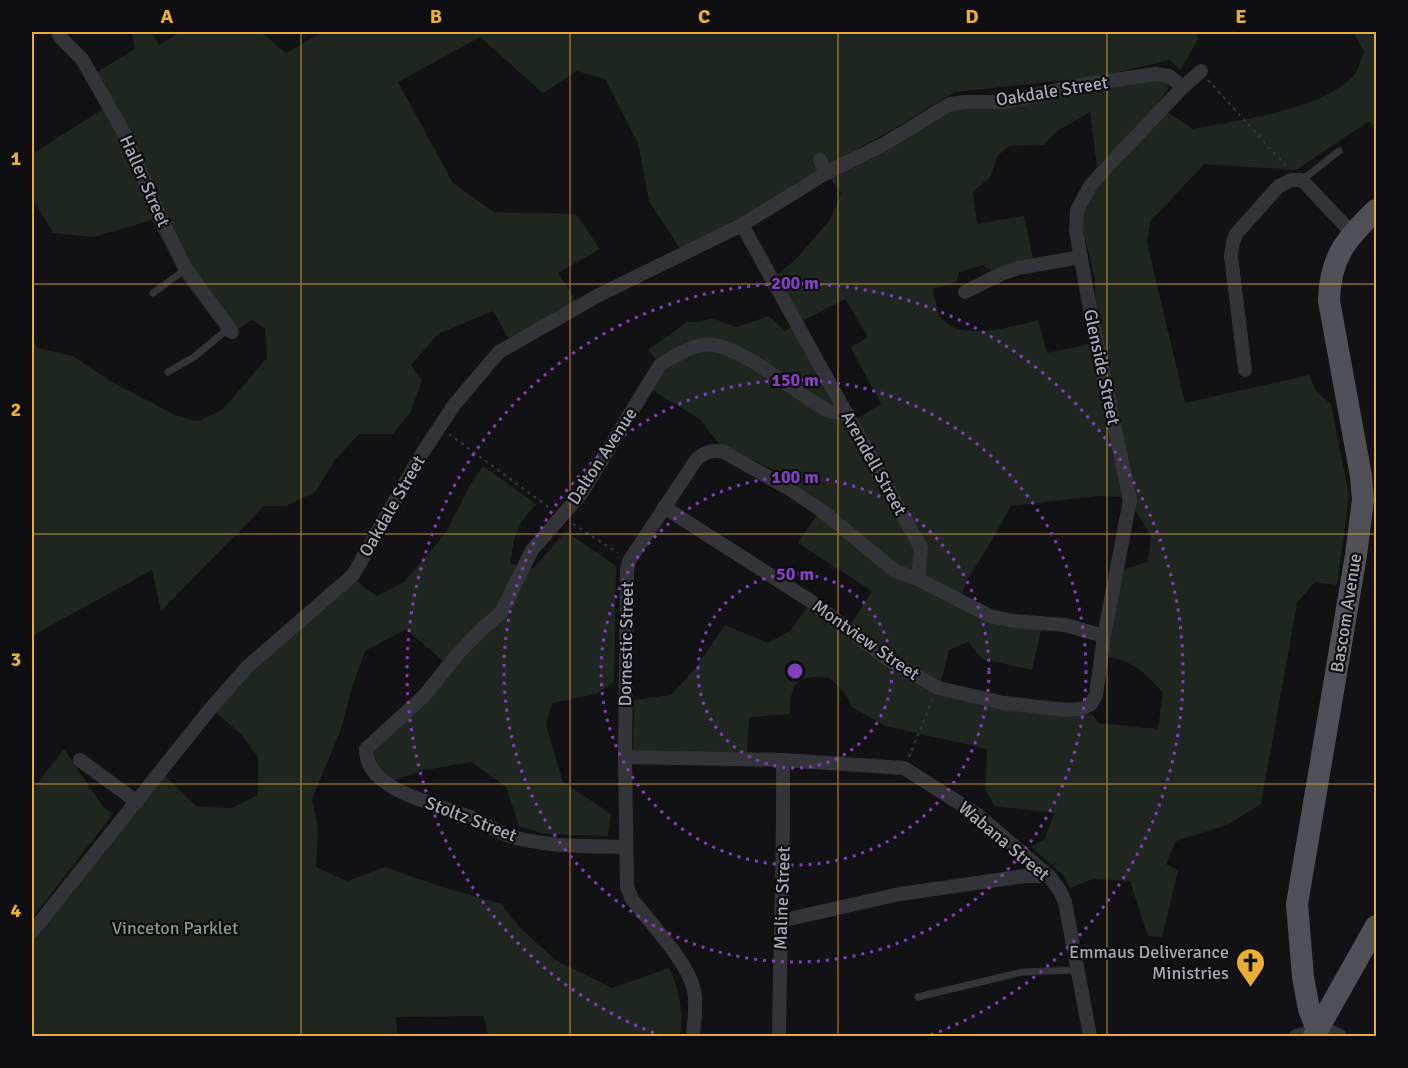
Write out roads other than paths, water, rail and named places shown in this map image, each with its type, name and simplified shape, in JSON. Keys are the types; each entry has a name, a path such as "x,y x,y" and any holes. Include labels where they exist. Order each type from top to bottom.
{"main road":[{"name":"Bascom Avenue","path":"1309,1034 1309,1009 1303,977 1297,904 1363,500 1361,476 1329,301 1329,279 1337,258 1352,233 1377,210"},
{"path":"1309,1034 1377,926"}],"street":[{"name":"Haller Street","path":"58,32 82,59 124,133 160,218 186,269 231,330"},
{"name":"Glenside Street","path":"1089,706 1096,695 1104,636 1130,500 1092,320 1076,218 1082,199 1107,167 1183,87 1201,72"},
{"name":"Oakdale Street","path":"32,932 211,708 247,667 352,575 421,455 454,405 500,352 599,294 742,225 826,173 886,143 950,104 1005,102 1075,86 1155,74 1169,76 1183,87"},
{"path":"820,160 826,173"},
{"path":"1245,370 1231,256 1233,242 1241,228 1279,186 1291,180 1302,180 1352,233"},
{"name":"Arendell Street","path":"742,225 921,548 918,579"},
{"path":"965,292 1018,268 1081,257"},
{"name":"Dalton Avenue","path":"366,760 366,749 424,696 470,642 501,613 532,550 581,494 660,365 680,353 702,345 719,345 736,352 827,411 848,414"},
{"name":"Dornestic Street","path":"693,1036 696,1000 691,980 682,964 630,895 626,882 625,757 627,570 629,561 696,460 710,451 724,452 821,510 895,571 918,579 990,616 1014,621 1065,625 1104,636"},
{"name":"Montview Street","path":"664,507 812,602 886,658 938,688 1014,704 1066,710 1089,706"},
{"name":"Wabana Street","path":"625,757 783,760 904,768 978,815 1049,876 1063,896 1090,1036"},
{"path":"80,760 137,802"},
{"name":"Stoltz Street","path":"366,760 372,770 387,784 424,802 471,818 494,831 517,838 570,845 626,847"},
{"name":"Maline Street","path":"779,1036 780,921 784,842 783,760"},
{"path":"780,921 900,894 1025,876 1049,876"},
{"path":"1309,1034 1334,1032 1340,1036"}],"lane":[{"path":"1302,180 1339,151"},
{"path":"153,293 186,269"},
{"path":"168,372 194,357 231,330"},
{"path":"918,997 1023,972 1078,970"}],"place":[{"name":"Emmaus Deliverance Ministries","path":"1250,988"}],"park label":[{"name":"Vinceton Parklet","path":"175,928"}]}
